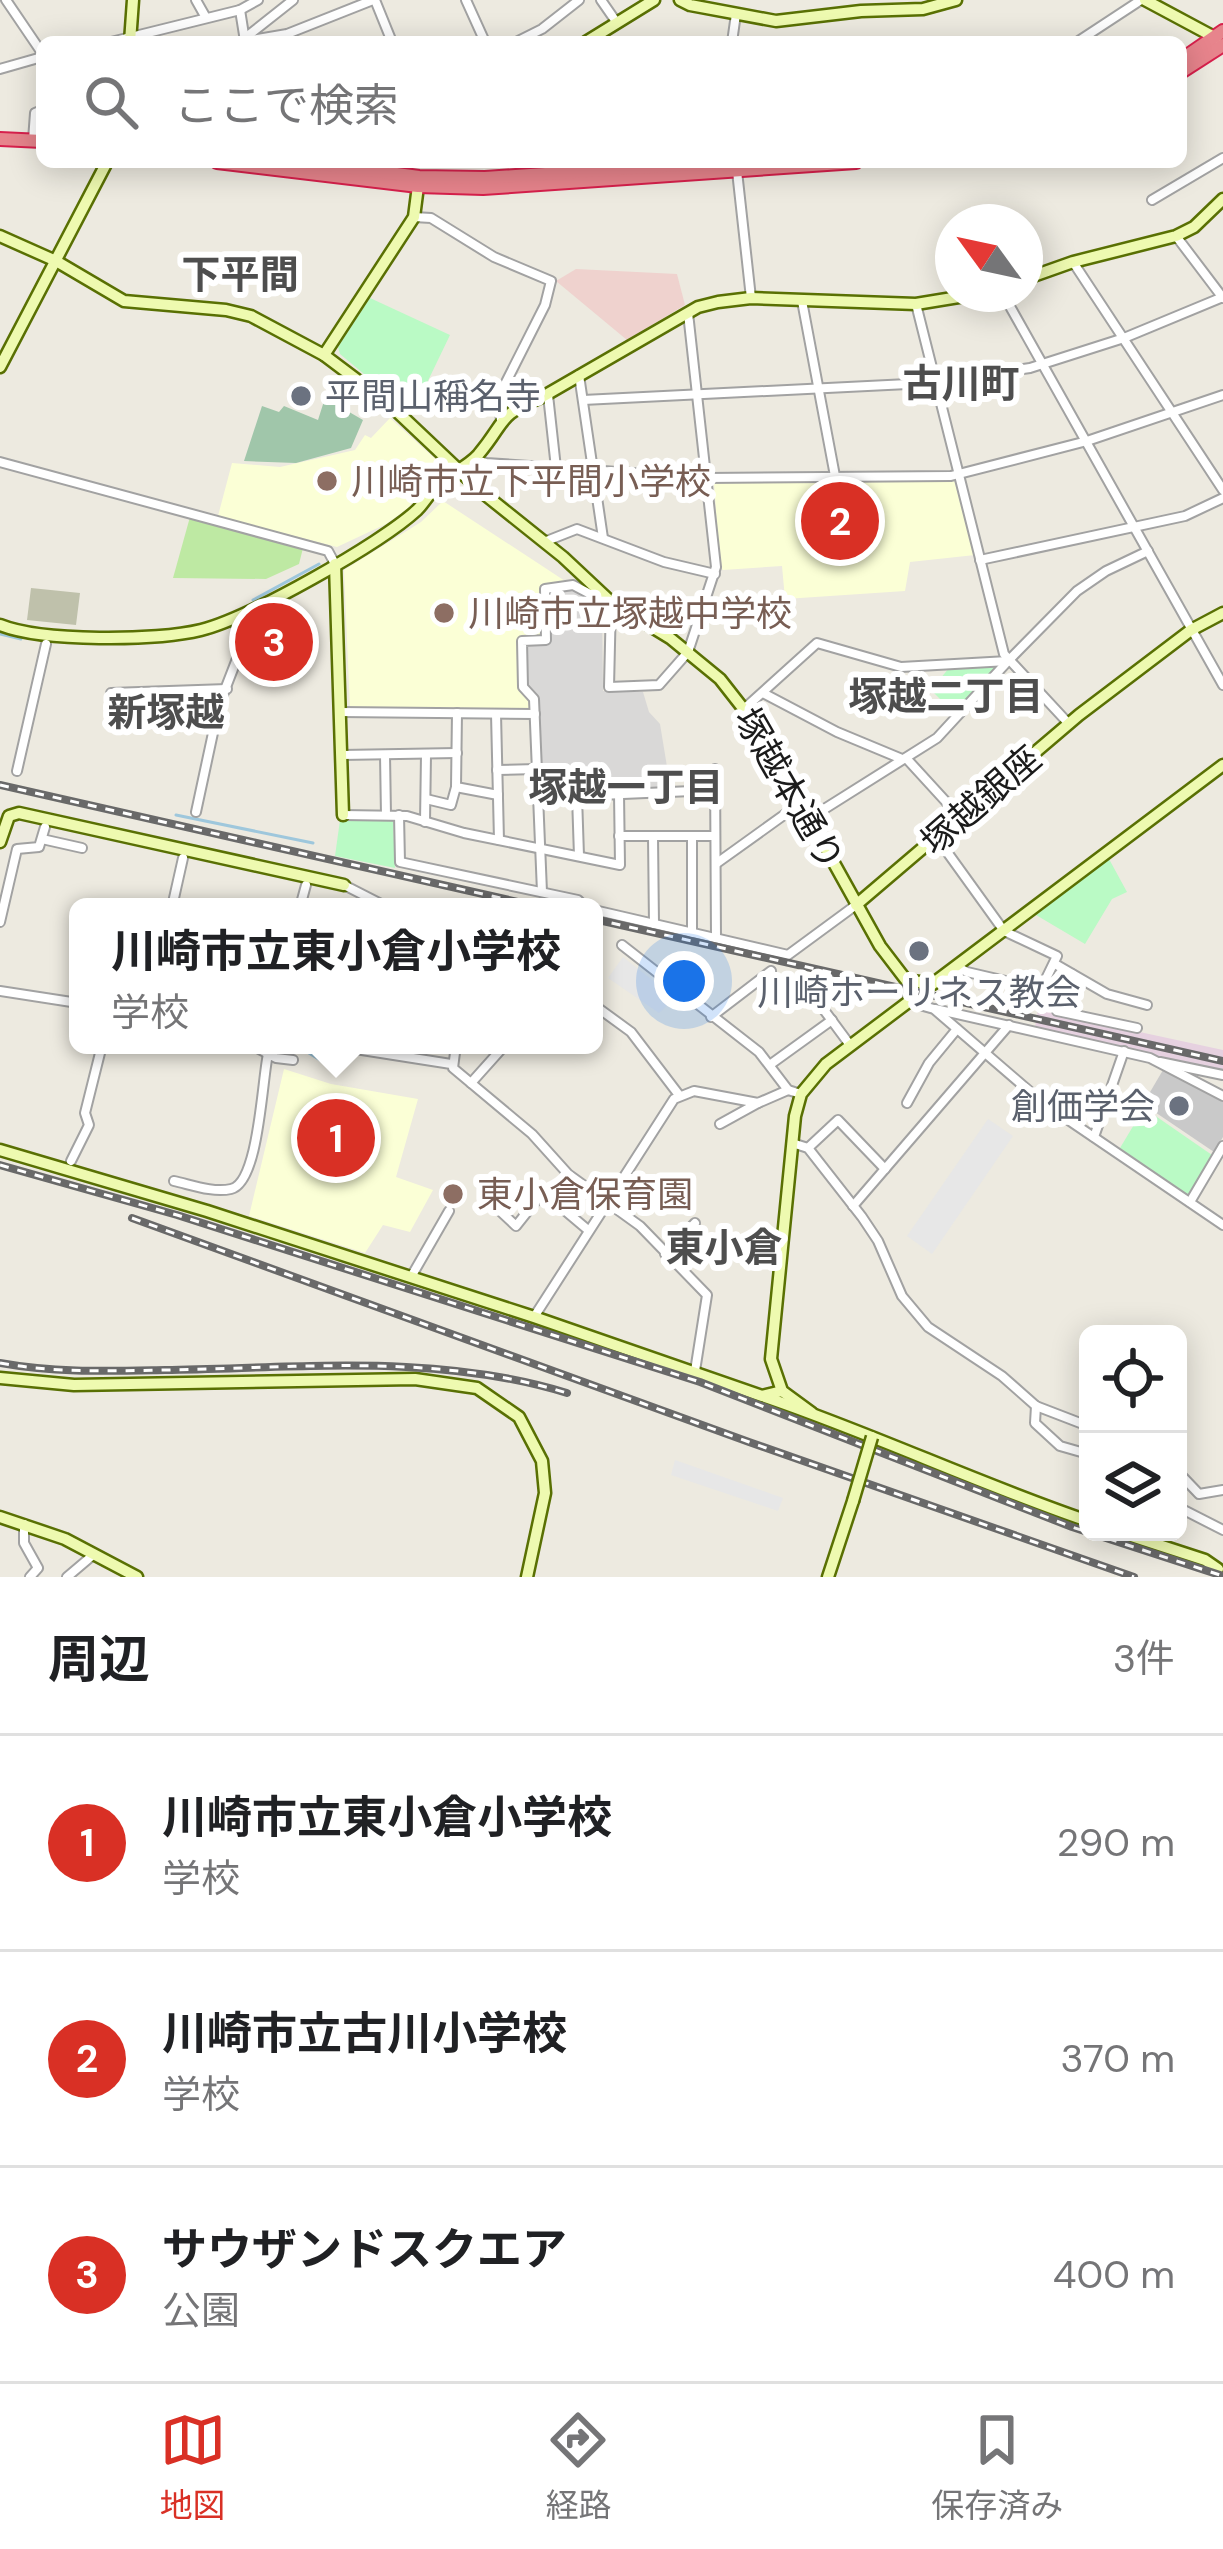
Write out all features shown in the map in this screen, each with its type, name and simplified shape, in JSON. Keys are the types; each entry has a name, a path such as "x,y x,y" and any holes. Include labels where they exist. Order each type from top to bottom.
{"highway":[{"path":"1187,57 1221,39"},
{"path":"1187,67 1221,39"},
{"path":"0,140 36,141"},
{"path":"322,168 485,178 675,168"},
{"path":"322,168 418,186 483,188 700,168"}],"street":[{"path":"6,0 36,46"},
{"path":"130,36 134,0"},
{"path":"196,0 206,16"},
{"path":"143,36 240,10 258,0"},
{"path":"249,36 292,0"},
{"path":"274,36 374,0 389,36"},
{"path":"466,0 482,36"},
{"path":"528,36 579,0"},
{"path":"602,0 617,23"},
{"path":"596,36 654,0"},
{"path":"680,0 776,21 923,9 956,0"},
{"path":"1086,36 1143,0 1221,39"},
{"path":"240,10 243,36"},
{"path":"734,36 736,14"},
{"path":"0,69 36,57"},
{"path":"1152,200 1223,158"},
{"path":"0,368 104,168"},
{"path":"732,168 751,298"},
{"path":"324,355 414,218 418,186"},
{"path":"1043,272 1176,236 1194,227 1223,199"},
{"path":"414,218 431,218 494,257 551,281 545,305 498,398 501,419"},
{"name":"塚越本通り","path":"0,236 56,261 124,301 250,316 324,355 388,404 482,493 607,599 720,679 745,708 880,946 906,980"},
{"path":"583,400 934,382 1043,365 1223,298 1176,236"},
{"path":"980,560 1194,513 1223,494 1072,262"},
{"path":"0,625 52,636 202,630 335,564 395,527 474,459 501,419 517,407 688,313 718,302 751,298 935,301"},
{"path":"802,301 835,476"},
{"path":"916,304 1008,661 1069,724"},
{"path":"1013,312 1223,686"},
{"path":"542,892 534,699 523,687 523,641 546,640 545,589 573,585 607,599 609,687 659,685 688,652 715,574 688,313"},
{"path":"579,373 603,538"},
{"path":"547,394 556,468"},
{"path":"474,459 486,464 706,478 958,474 1087,441 1223,395"},
{"path":"0,463 328,551 335,564 343,815 399,815 620,866 619,794"},
{"path":"544,542 577,529 664,562 715,574"},
{"path":"810,818 938,738 1077,591 1148,551"},
{"name":"塚越銀座","path":"856,905 1069,724 1191,630 1223,613"},
{"path":"196,812 219,705 240,651 242,637 236,626"},
{"path":"745,708 818,643 902,667 1008,661"},
{"path":"17,771 46,644"},
{"path":"111,693 226,689"},
{"path":"763,693 837,733 904,759 960,818"},
{"path":"340,712 535,714"},
{"path":"426,799 451,805 456,788 457,713"},
{"path":"496,713 500,840"},
{"path":"342,755 457,753"},
{"path":"385,755 386,815"},
{"path":"425,822 426,755"},
{"path":"534,1317 679,1095 698,1091 758,1103 795,1092 1223,765"},
{"path":"497,770 537,769"},
{"path":"715,770 716,938"},
{"path":"456,788 498,795"},
{"path":"579,856 577,796 715,790"},
{"path":"716,864 802,802"},
{"path":"0,842 9,816 20,813 344,885 369,898"},
{"path":"399,815 400,862 569,898"},
{"path":"0,922 17,849 39,847 45,827"},
{"path":"619,836 715,836"},
{"path":"653,837 654,924"},
{"path":"692,837 692,933"},
{"path":"937,838 1004,931 1057,956 1041,989"},
{"path":"42,839 82,848"},
{"path":"174,898 183,858"},
{"path":"302,898 306,885"},
{"path":"603,912 788,955 856,905"},
{"path":"622,945 771,1064 795,1092 771,1352 782,1390 812,1413"},
{"path":"1055,964 1107,994 1147,1005"},
{"path":"956,966 1060,994"},
{"path":"711,1017 771,970"},
{"path":"1072,974 1060,994 1057,1011 1137,1028"},
{"path":"910,1002 906,980 933,984"},
{"path":"813,994 828,982"},
{"path":"794,987 813,994 851,1046"},
{"path":"0,991 69,1002"},
{"path":"910,1002 1223,1075"},
{"path":"934,1009 1042,1102 1223,1226"},
{"path":"603,1012 631,1032 679,1095"},
{"path":"771,1064 832,1020"},
{"path":"853,1206 1009,1024"},
{"path":"907,1103 928,1063 957,1029"},
{"path":"1094,1137 1124,1051"},
{"path":"71,1161 89,1125 85,1113 100,1054"},
{"path":"174,1181 210,1190 233,1189 243,1182 261,1112 268,1054 289,1059 289,1054"},
{"path":"387,1054 451,1064 532,1134 568,1174 640,1226 706,1295 695,1371"},
{"path":"451,1064 454,1054"},
{"path":"471,1083 497,1054"},
{"path":"1159,1062 1223,1096"},
{"path":"720,1124 758,1103"},
{"path":"808,1148 838,1120 885,1168"},
{"path":"791,1142 808,1148 853,1206 878,1241 902,1296 928,1327 1002,1376 1036,1406 1079,1423"},
{"path":"1190,1202 1223,1146"},
{"path":"0,1150 695,1371 1079,1518"},
{"path":"499,1210 516,1226 543,1192 588,1230"},
{"path":"411,1277 449,1211"},
{"path":"665,1254 695,1223"},
{"path":"0,1378 74,1385 415,1378 477,1388 519,1417 542,1461 545,1493 527,1577"},
{"path":"762,1396 782,1390"},
{"path":"1036,1406 1036,1426 1051,1441 1079,1451"},
{"path":"828,1577 872,1436"},
{"path":"1187,1481 1199,1494 1223,1490"},
{"path":"1187,1512 1223,1530"},
{"path":"0,1517 94,1554 136,1577"},
{"path":"24,1524 24,1543 38,1568 30,1577"},
{"path":"1147,1541 1221,1569"},
{"path":"67,1577 94,1554"}],"shaded area":[{"path":"576,269 677,274 685,305 627,340 556,281"},
{"path":"325,398 363,420 351,448 296,463 244,461 262,406 279,412 284,406 318,420"},
{"name":"川崎市立下平間小学校","path":"390,418 443,466 407,509 386,524 337,547 218,516 232,463 280,467 355,450 365,435 371,438"},
{"path":"954,480 975,555 910,562 905,591 785,599 782,566 720,567 714,483"},
{"name":"川崎市立塚越中学校","path":"443,501 565,581 546,585 543,637 519,639 520,689 531,710 350,709 344,570 421,522"},
{"path":"31,588 80,593 76,625 27,620"},
{"path":"578,590 602,608 603,691 643,692 649,712 660,724 671,791 541,791 538,697 528,687 527,645 551,642 550,593"},
{"path":"623,957 675,998 659,1013 608,978"},
{"path":"1038,1010 1223,1050 1223,1072 1035,1027"},
{"path":"284,1069 331,1084 418,1099 396,1177 433,1190 410,1232 383,1225 365,1253 249,1216"},
{"path":"1163,1070 1223,1102 1223,1137 1214,1152 1143,1104"},
{"path":"988,1119 1013,1136 932,1254 907,1236"},
{"path":"675,1460 783,1498 778,1511 671,1475"}],"green space":[{"path":"370,298 450,335 412,414 340,354 338,347"},
{"path":"190,517 303,548 299,564 266,579 173,578"},
{"path":"1002,664 955,714 931,690 949,668"},
{"path":"393,819 395,868 335,856 340,820"},
{"path":"1109,859 1127,892 1112,899 1085,944 1036,915"},
{"path":"1144,1108 1212,1155 1192,1193 1186,1194 1120,1148"}],"waterway":[{"path":"253,600 319,564"},
{"path":"180,639 217,630"},
{"path":"0,634 21,639"},
{"path":"176,815 313,843"},
{"path":"311,1054 338,1071"}],"railway":[{"path":"0,785 500,898"},
{"path":"603,921 1223,1061"},
{"path":"0,1165 177,1215 700,1382 1072,1527 1223,1576"},
{"path":"132,1218 1134,1577"},
{"path":"0,1363 103,1371 418,1368 518,1380 567,1393"}],"place":[{"name":"平間山稱名寺","path":"301,396"},
{"name":"川崎市立下平間小学校","path":"327,481"},
{"name":"川崎市立古川小学校","path":"840,521"},
{"name":"川崎市立塚越中学校","path":"444,613"},
{"name":"サウザンドスクエア","path":"274,642"},
{"name":"川崎ホーリネス教会","path":"919,951"},
{"name":"創価学会","path":"1179,1106"},
{"name":"川崎市立東小倉小学校","path":"336,1138"},
{"name":"東小倉保育園","path":"453,1194"}],"district":[{"name":"下平間","path":"240,274"},
{"name":"古川町","path":"961,383"},
{"name":"塚越二丁目","path":"946,696"},
{"name":"新塚越","path":"166,712"},
{"name":"塚越一丁目","path":"626,787"},
{"name":"東小倉","path":"724,1247"}]}
